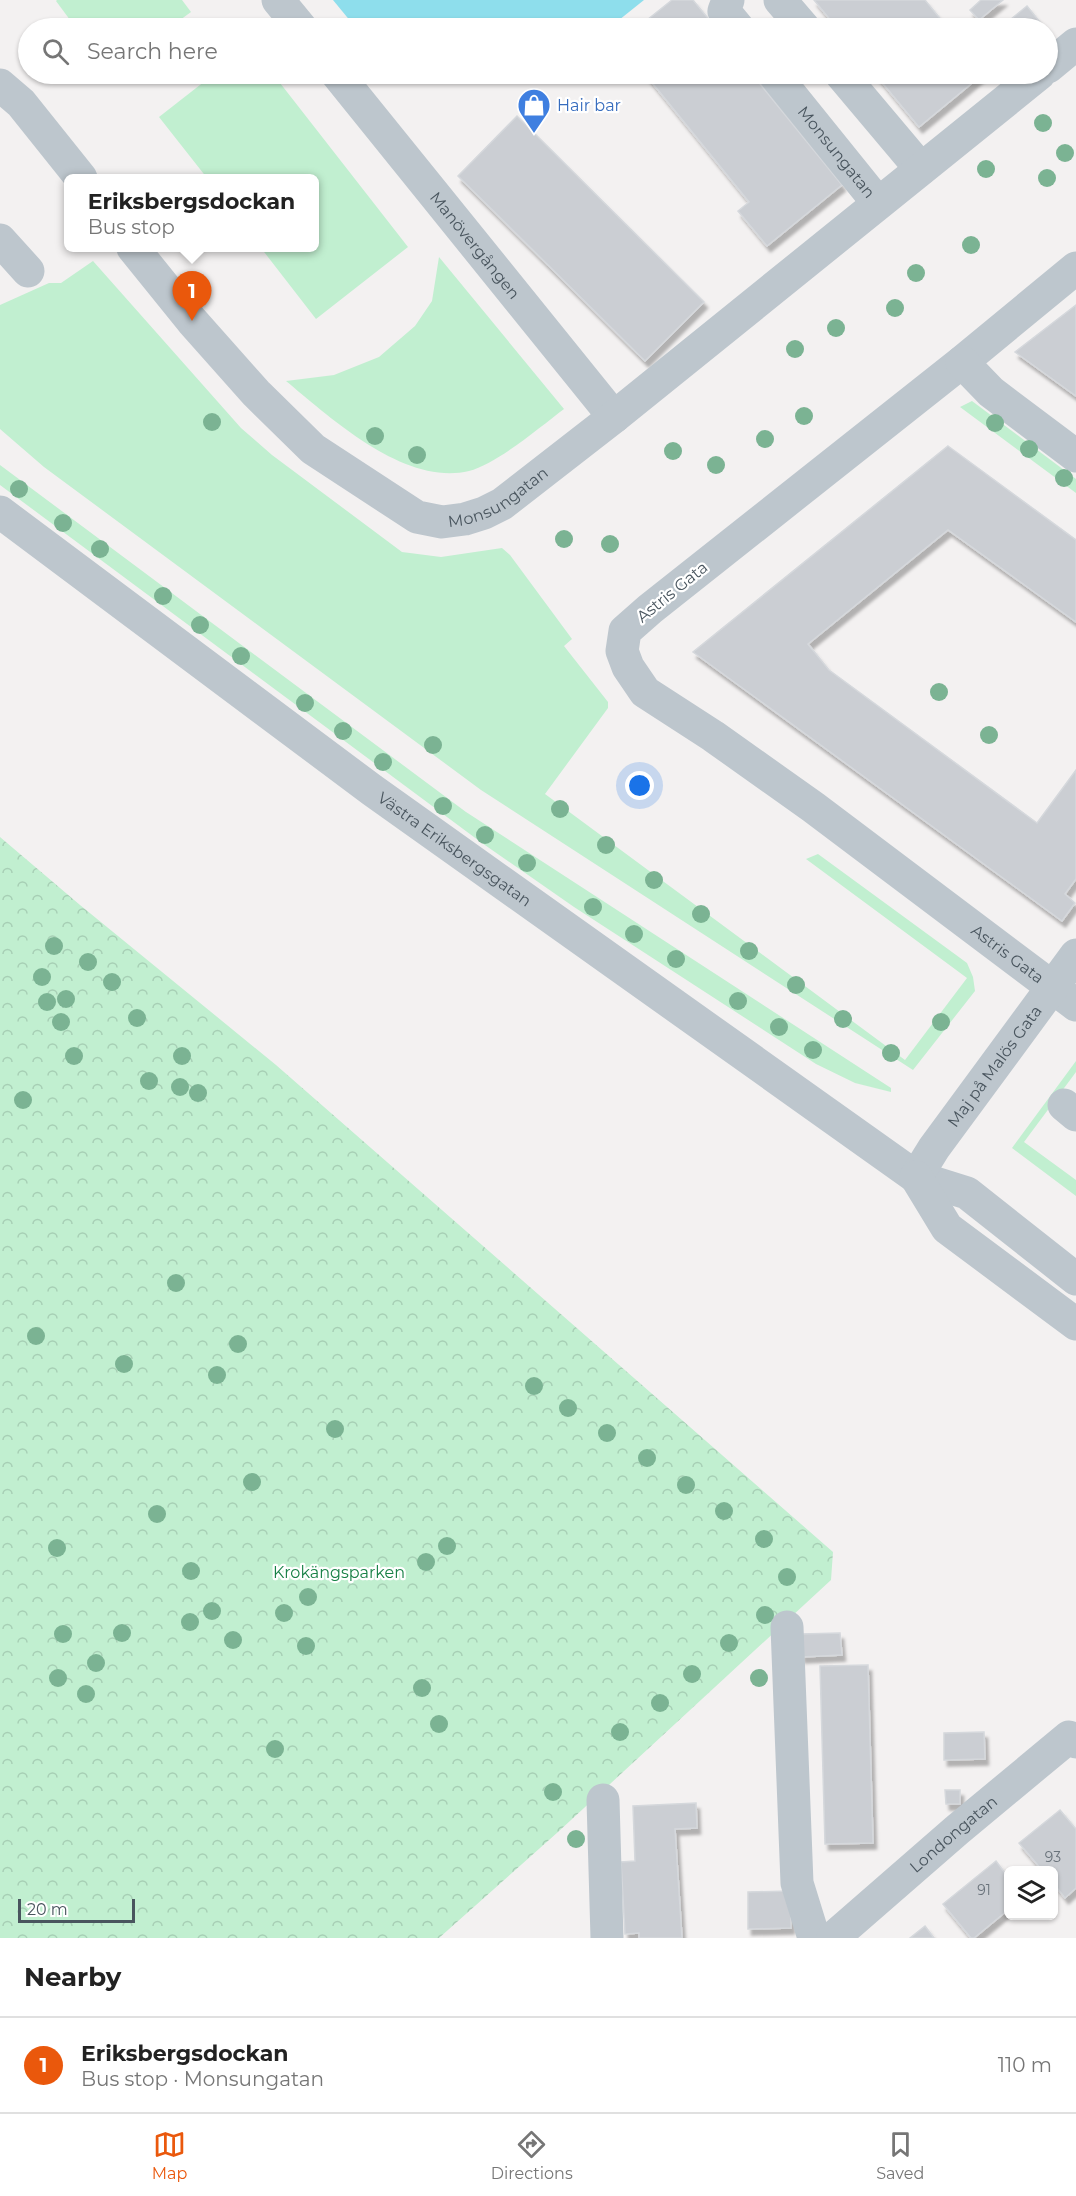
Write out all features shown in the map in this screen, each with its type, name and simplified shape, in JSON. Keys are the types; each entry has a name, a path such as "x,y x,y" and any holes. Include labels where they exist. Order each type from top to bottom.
{"street":[{"path":"278,0 293,18"},
{"path":"728,0 724,11 730,18"},
{"path":"780,0 795,18"},
{"path":"1058,58 1076,44"},
{"name":"Manövergången","path":"345,84 614,417"},
{"name":"Monsungatan","path":"782,84 878,203"},
{"path":"849,84 921,169"},
{"name":"Monsungatan","path":"136,252 241,377 313,449 417,517 442,522 484,513 502,504 614,417 1027,84"},
{"path":"0,85 21,103 78,174"},
{"path":"0,240 28,271"},
{"name":"Astris Gata","path":"1064,996 813,807 713,736 645,692 628,667 622,651 625,631 650,609 962,362 1076,268"},
{"path":"962,362 991,392 1076,456"},
{"name":"Västra Eriksbergsgatan","path":"0,512 372,790 916,1177 967,1193 1076,1279"},
{"name":"Maj på Malös Gata","path":"916,1177 934,1148 1064,996 1076,955"},
{"name":"Västra Eriksbergsgatan","path":"916,1177 947,1228 1076,1324"},
{"path":"787,1627 798,1883 814,1938"},
{"name":"Londongatan","path":"833,1938 957,1830 1069,1737 1076,1742"},
{"path":"603,1800 607,1938"}],"green space":[{"path":"182,0 191,12 183,18 69,18 56,1"},
{"path":"201,84 281,84 408,247 316,319 264,252 319,252 319,174 204,174 159,117"},
{"path":"439,257 564,409 492,461 469,471 445,473 420,469 395,459 348,431 286,381 334,375 379,357 415,326 432,301"},
{"path":"93,261 241,428 272,455 402,552 441,557 502,548 510,555 572,639 564,646 608,702 608,708 545,794 905,1060 967,978 806,859 818,854 967,963 973,977 975,991 913,1070 481,790 44,467 0,429 0,305 49,283 61,283"},
{"path":"972,401 1076,479 1076,493 960,407"},
{"path":"0,465 466,812 891,1088 891,1092 855,1083 816,1064 574,907 482,843 0,485"},
{"name":"Krokängsparken","path":"0,837 276,1065 833,1552 831,1580 558,1832 439,1938 0,1938"},
{"path":"1076,1061 1076,1072 1024,1142 1076,1180 1076,1196 1012,1148"}],"water":[{"path":"333,0 644,0 622,18 348,18"}],"building":[{"path":"672,0 693,0 708,18 650,18"},
{"path":"814,0 925,0 940,18 829,18"},
{"path":"981,0 1003,0 981,18 977,18 970,10"},
{"path":"1027,6 1037,18 1012,18"},
{"path":"653,84 760,84 842,185 767,246 738,211 749,202"},
{"path":"883,84 971,84 919,127"},
{"path":"517,116 704,302 645,361 458,176"},
{"path":"1076,305 1076,396 1015,352"},
{"path":"948,446 1076,540 1076,622 948,530 808,644 829,670 1037,823 1076,770 1076,879 1065,894 1075,903 1062,921 693,652"},
{"path":"840,1633 842,1655 801,1657 801,1634"},
{"path":"868,1665 873,1843 825,1844 820,1666"},
{"path":"984,1732 985,1759 944,1760 944,1733"},
{"path":"945,1790 960,1790 960,1804 946,1804"},
{"path":"696,1803 697,1828 675,1829 682,1938 639,1938 639,1933 625,1934 621,1862 635,1861 633,1806"},
{"path":"1060,1810 1076,1829 1076,1888 1065,1898 1058,1889 1058,1866 1039,1866 1019,1843"},
{"path":"996,1861 1004,1872 1004,1913 974,1938 971,1938 943,1904"},
{"path":"790,1891 791,1928 748,1929 748,1892"},
{"path":"925,1926 934,1938 910,1938"}],"place":[{"name":"Hair bar","path":"534,134"},
{"name":"Eriksbergsdockan","path":"192,321"}]}
